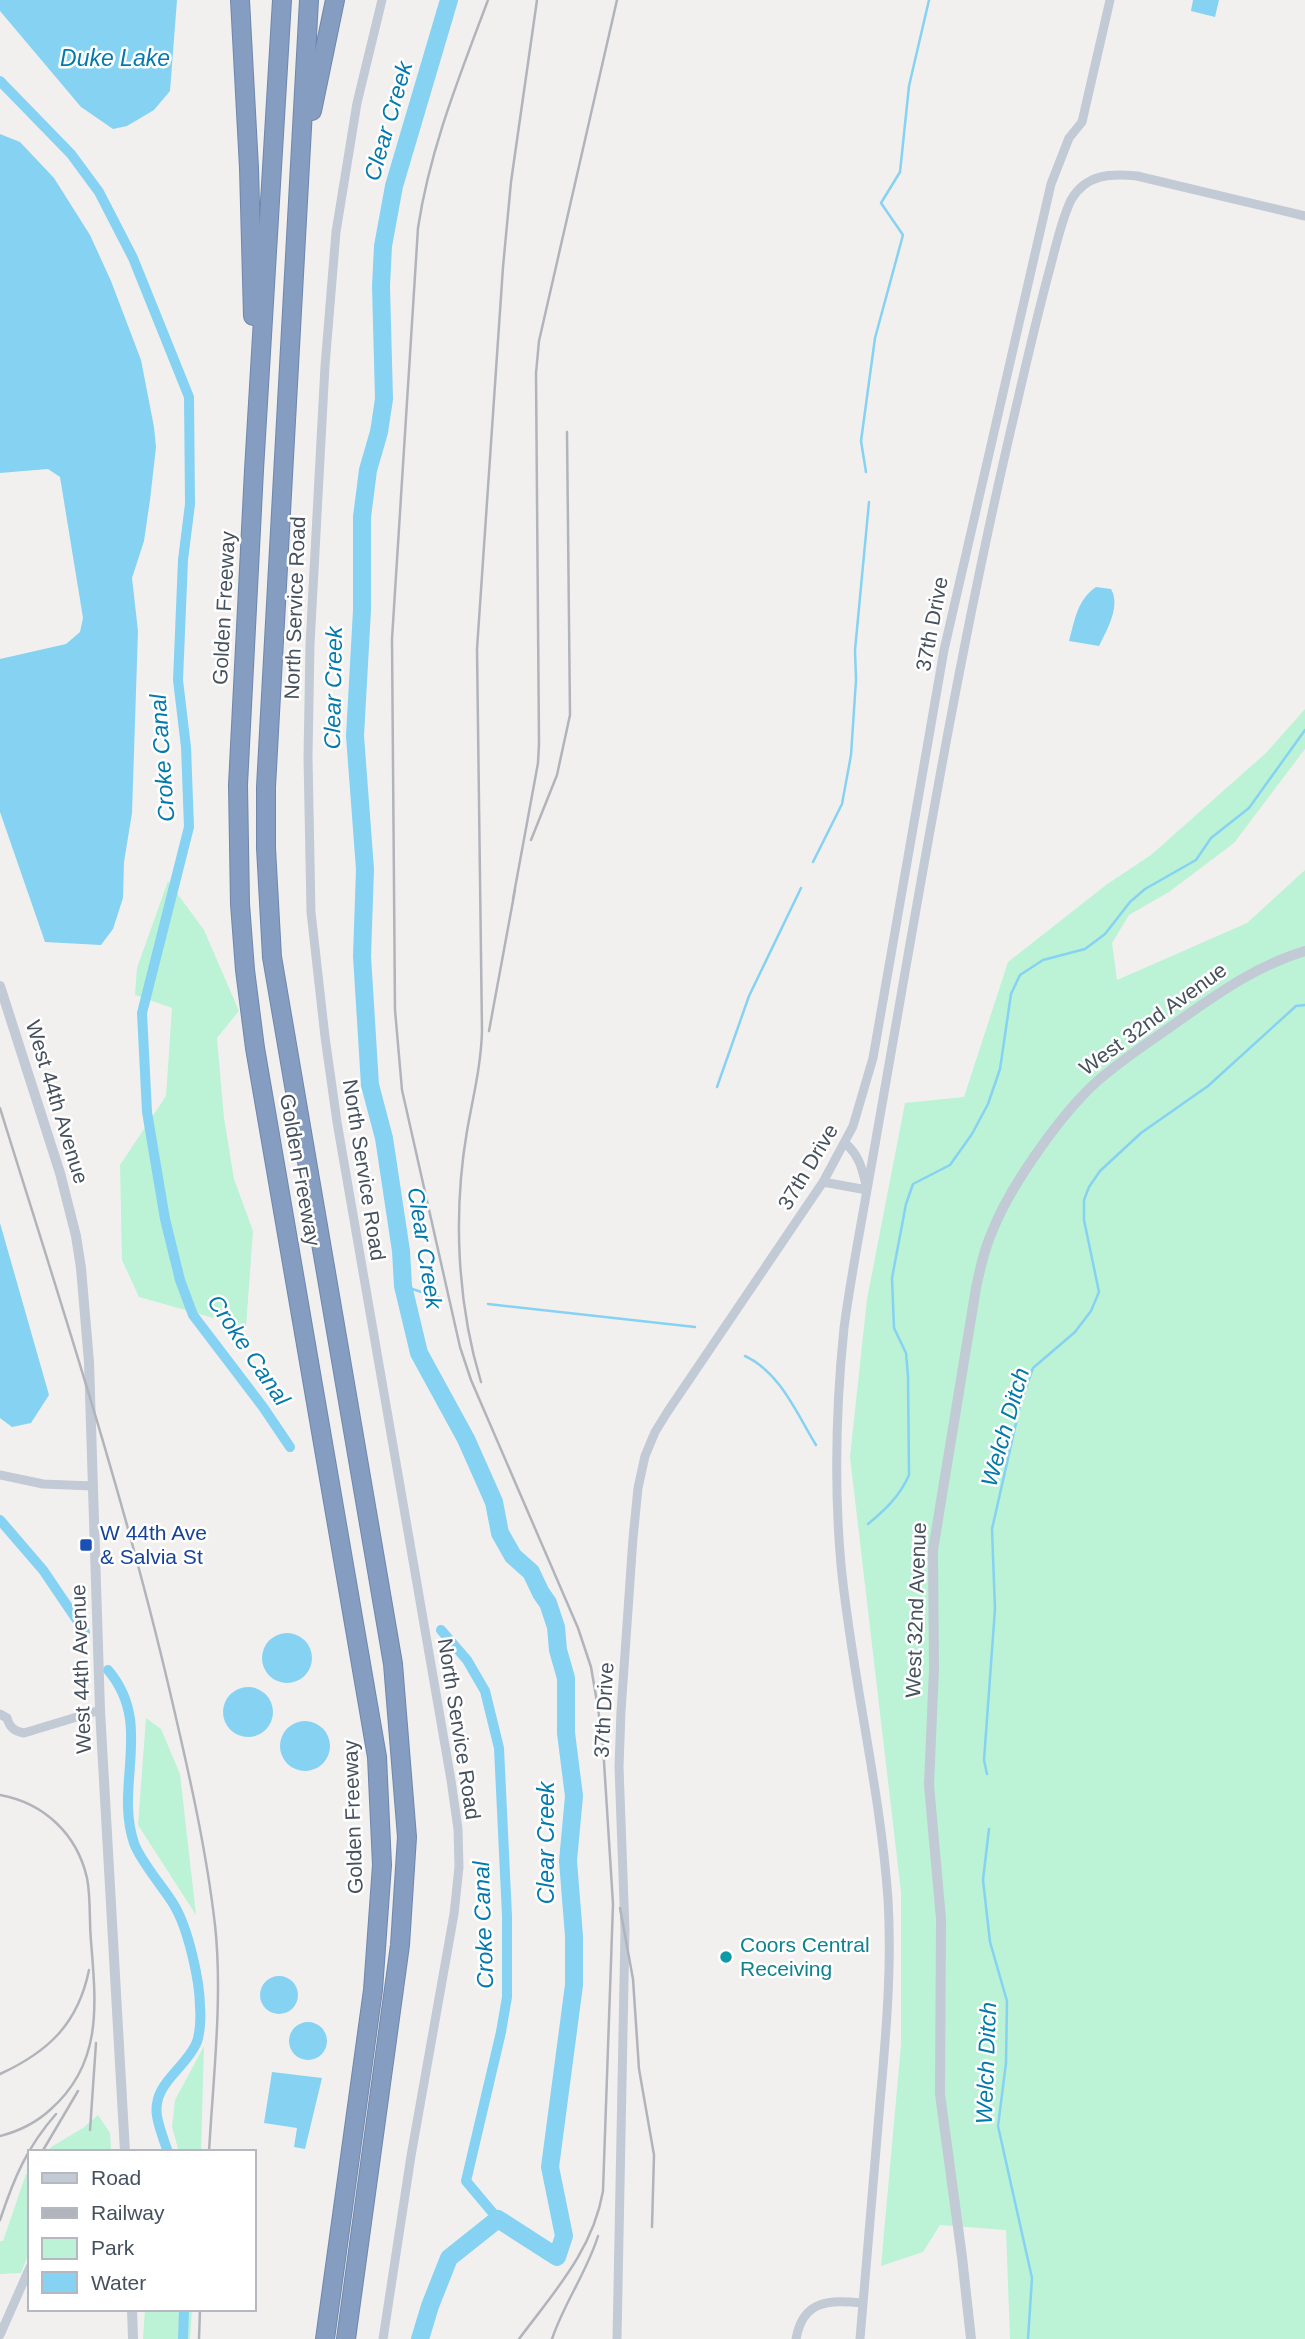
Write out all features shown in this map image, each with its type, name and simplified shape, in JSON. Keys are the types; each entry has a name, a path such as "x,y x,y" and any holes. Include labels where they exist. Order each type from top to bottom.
{"highway":[{"path":"240,0 249,169 254,470"},
{"name":"Golden Freeway","path":"282,0 254,470 239,785 240,904 245,970 258,1061 377,1757 382,1865 373,1990 325,2339"},
{"name":"Golden Freeway","path":"309,0 266,787 270,931 272,957 393,1664 407,1838 400,1945 346,2339"},
{"path":"292,285 311,114 335,0"}],"street":[{"name":"North Service Road","path":"382,0 351,131 333,267 310,645 308,757 311,912 324,1037 337,1122 451,1780 458,1829 459,1867 454,1914 411,2156 383,2339"},
{"name":"37th Drive","path":"617,2339 625,1891 619,1768 626,1623 638,1488 645,1456 655,1432 823,1182 845,1143 860,1106 873,1058 944,650 989,447 1051,184 1069,138 1082,122 1110,0"},
{"path":"860,2339 886,2039 888,1900 878,1805 855,1671 841,1565 838,1494 839,1403 845,1327 867,1190 940,776 991,515 1036,319 1060,232 1072,200 1082,187 1096,177 1113,173 1138,176 1305,216"},
{"name":"West 32nd Avenue","path":"971,2339 940,2094 941,1919 929,1785 934,1668 933,1550 983,1258 1002,1209 1021,1179 1058,1125 1092,1086 1220,991 1283,958 1305,951"},
{"name":"West 44th Avenue","path":"0,986 57,1162 76,1236 81,1268 89,1354 100,1710 125,2150"},
{"path":"845,1143 862,1165 867,1190"},
{"path":"823,1182 867,1190"},
{"path":"0,1475 43,1484 93,1486"},
{"path":"0,1714 7,1718 9,1725 16,1731 24,1733 100,1710"},
{"path":"0,2335 28,2272"},
{"path":"796,2339 802,2318 812,2308 830,2302 863,2303"},
{"path":"132,2311 133,2339"}],"green space":[{"path":"1305,709 1305,749 1234,843 1169,892 1129,915 1112,943 1117,980 1247,923 1305,870 1305,2339 1010,2339 1006,2230 940,2225 923,2252 881,2266 901,2045 901,1892 850,1457 867,1299 905,1103 964,1097 1008,962 1106,885 1151,855 1267,752"},
{"path":"168,881 204,930 239,1011 217,1038 224,1118 234,1179 253,1231 246,1327 139,1297 122,1260 120,1165 166,1096 172,1008 135,995 137,968"},
{"path":"146,1718 161,1729 180,1774 196,1915 138,1825"},
{"path":"204,2046 201,2150 178,2150 172,2127 175,2100"},
{"path":"98,2115 110,2133 111,2150 50,2150 51,2147 83,2128"},
{"path":"28,2174 28,2255 21,2273 0,2274 0,2241 3,2241"},
{"path":"145,2311 192,2311 190,2339 143,2339"}],"water":[{"name":"Duke Lake","path":"0,0 177,0 170,91 154,110 127,126 113,129 81,107 0,11"},
{"path":"1193,0 1219,0 1215,17 1191,11"},
{"path":"0,134 20,142 54,178 90,235 141,360 154,427 156,447 150,500 144,541 132,578 138,631 132,813 124,862 123,898 113,929 101,945 45,942 0,812 0,659 66,644 80,632 83,618 60,477 48,469 0,473"},
{"path":"1096,587 1111,589 1114,596 1112,618 1099,646 1069,641 1081,604"},
{"path":"0,1223 49,1395 31,1423 12,1427 0,1418"},
{"path":"287,1633 305,1640 312,1658 305,1676 287,1683 269,1676 262,1658 269,1640"},
{"path":"248,1687 265,1695 273,1712 265,1729 248,1737 231,1729 223,1712 231,1695"},
{"path":"305,1721 322,1729 330,1746 322,1763 305,1771 288,1763 280,1746 288,1729"},
{"path":"279,1976 293,1981 298,1995 293,2009 279,2014 265,2009 260,1995 265,1981"},
{"path":"308,2022 322,2027 327,2041 322,2055 308,2060 294,2055 289,2041 294,2027"},
{"path":"272,2072 322,2078 305,2149 294,2147 297,2128 264,2123"}],"waterway":[{"name":"Clear Creek","path":"420,2339 449,2258 498,2219 557,2257 564,2236 550,2167 574,1985 574,1936 568,1861 574,1796 566,1733 566,1678 558,1650 556,1627 548,1603 531,1572 513,1556 500,1533 494,1502 466,1439 419,1353 403,1286 401,1251 384,1138 370,1085 362,956 365,869 355,736 362,610 362,517 368,470 379,432 384,399 381,286 383,246 394,186 449,0"},
{"path":"866,472 861,441 875,338 903,235 881,203 900,172 909,86 929,0"},
{"name":"Croke Canal","path":"0,81 71,154 99,192 133,258 189,397 190,504 183,560 178,680 186,747 189,827 142,1013 147,1112 165,1219 180,1280 193,1315 290,1447"},
{"path":"813,862 842,804 851,755 856,680 855,650 869,502"},
{"path":"868,1524 892,1502 909,1475 908,1376 906,1353 894,1328 892,1278 906,1204 913,1184 950,1165 972,1134 988,1104 1000,1069 1011,994 1020,975 1043,960 1085,949 1105,934 1130,902 1145,889 1196,860 1211,838 1249,808 1305,730"},
{"path":"717,1087 749,996 801,888"},
{"name":"Welch Ditch","path":"987,1774 984,1760 995,1609 992,1529 1021,1401 1033,1368 1075,1332 1091,1311 1099,1292 1084,1220 1084,1200 1089,1187 1100,1171 1141,1133 1208,1086 1296,1006 1305,1005"},
{"path":"403,1286 440,1298"},
{"path":"488,1304 695,1327"},
{"path":"745,1356 757,1363 778,1383 816,1445"},
{"path":"0,1520 43,1570 85,1632"},
{"name":"Croke Canal","path":"441,1630 467,1660 485,1691 499,1748 507,1916 507,1997 466,2181 498,2219"},
{"path":"108,1670 122,1691 129,1712 131,1755 128,1799 134,1843 179,1915 198,1983 200,2016 197,2041 191,2053 164,2086 157,2105 158,2121 167,2150"},
{"name":"Welch Ditch","path":"989,1829 983,1880 990,1942 1007,2001 1006,2063 998,2126 1032,2278 1028,2339"},
{"path":"183,2339 184,2311"}],"railway":[{"path":"488,0 438,140 418,228 392,639 395,1010 402,1090 460,1347 471,1380 578,1628 591,1667 603,1746 613,1904 603,2191 591,2232 581,2251 519,2339"},
{"path":"481,1382 462,1289 459,1226 463,1162 482,1031 477,649 503,267 511,182 537,0"},
{"path":"513,899 538,763 539,744 536,373 539,341 617,0"},
{"path":"531,840 557,775 570,715 567,432"},
{"path":"489,1031 515,890"},
{"path":"0,1108 132,1545 152,1618 196,1808 207,1867 217,1952 216,2038 209,2150"},
{"path":"0,1795 31,1805 44,1813 67,1835 82,1862 89,1893 94,1987 92,2031 80,2072 68,2091 51,2109 21,2129 0,2136"},
{"path":"620,1908 633,1979 639,2069 654,2155 652,2227"},
{"path":"0,2074 33,2056 58,2034 77,2006 89,1970"},
{"path":"90,2130 96,2043"},
{"path":"43,2150 78,2091"},
{"path":"30,2150 56,2114"},
{"path":"0,2220 28,2154"},
{"path":"552,2339 598,2236"},
{"path":"199,2339 200,2311"}],"place":[{"name":"W 44th Ave & Salvia St","path":"86,1545"},
{"name":"Coors Central Receiving","path":"726,1957"}]}
